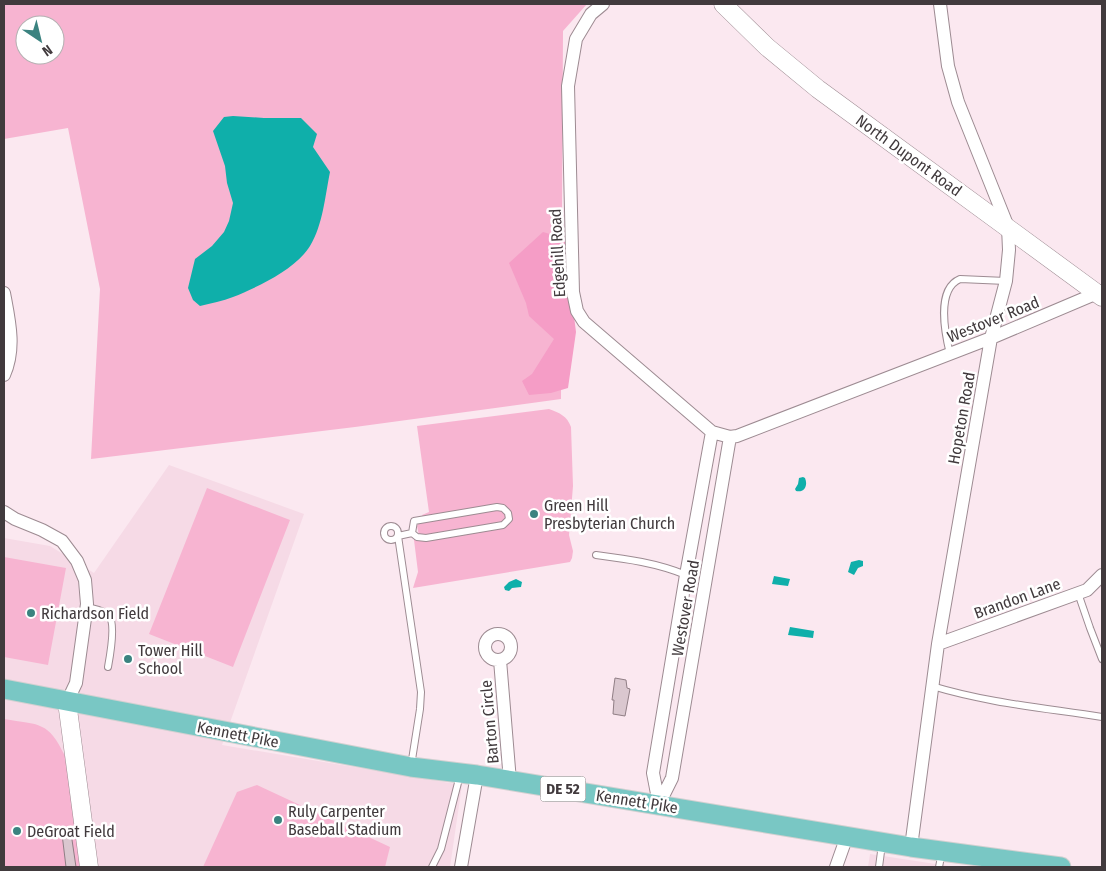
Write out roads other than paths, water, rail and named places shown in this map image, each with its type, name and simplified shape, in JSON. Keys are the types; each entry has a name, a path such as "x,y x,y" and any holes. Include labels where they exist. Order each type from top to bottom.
{"main road":[{"name":"North Dupont Road","path":"723,4 799,75 1101,294"},
{"name":"DE 52","path":"4,689 67,702"},
{"name":"Kennett Pike","path":"67,702 411,767 469,774 659,804 911,847 940,859 1061,867"},
{"path":"67,702 90,867"}],"street":[{"name":"Edgehill Road","path":"603,4 591,14 576,39 568,86 573,292 578,311 584,322 712,432 730,437"},
{"name":"Hopeton Road","path":"911,847 938,644 991,338 1006,281 1009,250 1008,227 958,102 948,66 940,4"},
{"path":"4,293 12,331 8,366 4,374"},
{"name":"Westover Road","path":"659,804 672,778 730,437 737,436 950,354 1101,294"},
{"name":"Westover Road","path":"659,804 653,773 712,432"},
{"path":"4,512 62,541 77,561 85,580 87,608 76,683 67,702"},
{"name":"Brandon Lane","path":"938,644 1087,590 1102,575"},
{"name":"Barton Circle","path":"500,660 510,781"},
{"path":"461,867 469,774"},
{"path":"836,867 847,836"}],"lane":[{"path":"950,354 944,326 946,300 953,281 960,279 1006,281"},
{"path":"497,507 503,508 508,513 509,519 503,525 426,538 417,537 412,533 414,520 497,507"},
{"path":"411,767 421,692 398,536 412,533"},
{"path":"596,555 642,562 673,570 686,576"},
{"path":"1078,593 1102,659"},
{"path":"87,608 103,612 112,621 108,667"},
{"path":"932,686 970,697 1102,717"},
{"path":"432,867 441,849 469,774"},
{"path":"879,867 882,842"}],"water":[{"path":"224,117 301,118 317,134 313,147 330,172 318,229 304,254 286,270 254,288 229,298 200,306 193,300 188,288 195,259 212,246 224,232 229,221 233,203 227,183 225,166 213,131"},
{"path":"803,477 806,481 804,490 796,491 799,478"},
{"path":"863,561 863,566 858,568 854,575 848,572 851,562"},
{"path":"774,576 790,579 788,586 772,584"},
{"path":"516,579 522,582 521,587 512,588 509,591 505,590 504,587 509,582"},
{"path":"790,627 814,631 813,638 788,635"}],"place":[{"name":"Green Hill Presbyterian Church","path":"534,514"},
{"name":"Richardson Field","path":"31,613"},
{"name":"Tower Hill School","path":"128,659"},
{"name":"Ruly Carpenter Baseball Stadium","path":"278,820"},
{"name":"DeGroat Field","path":"17,831"}]}
